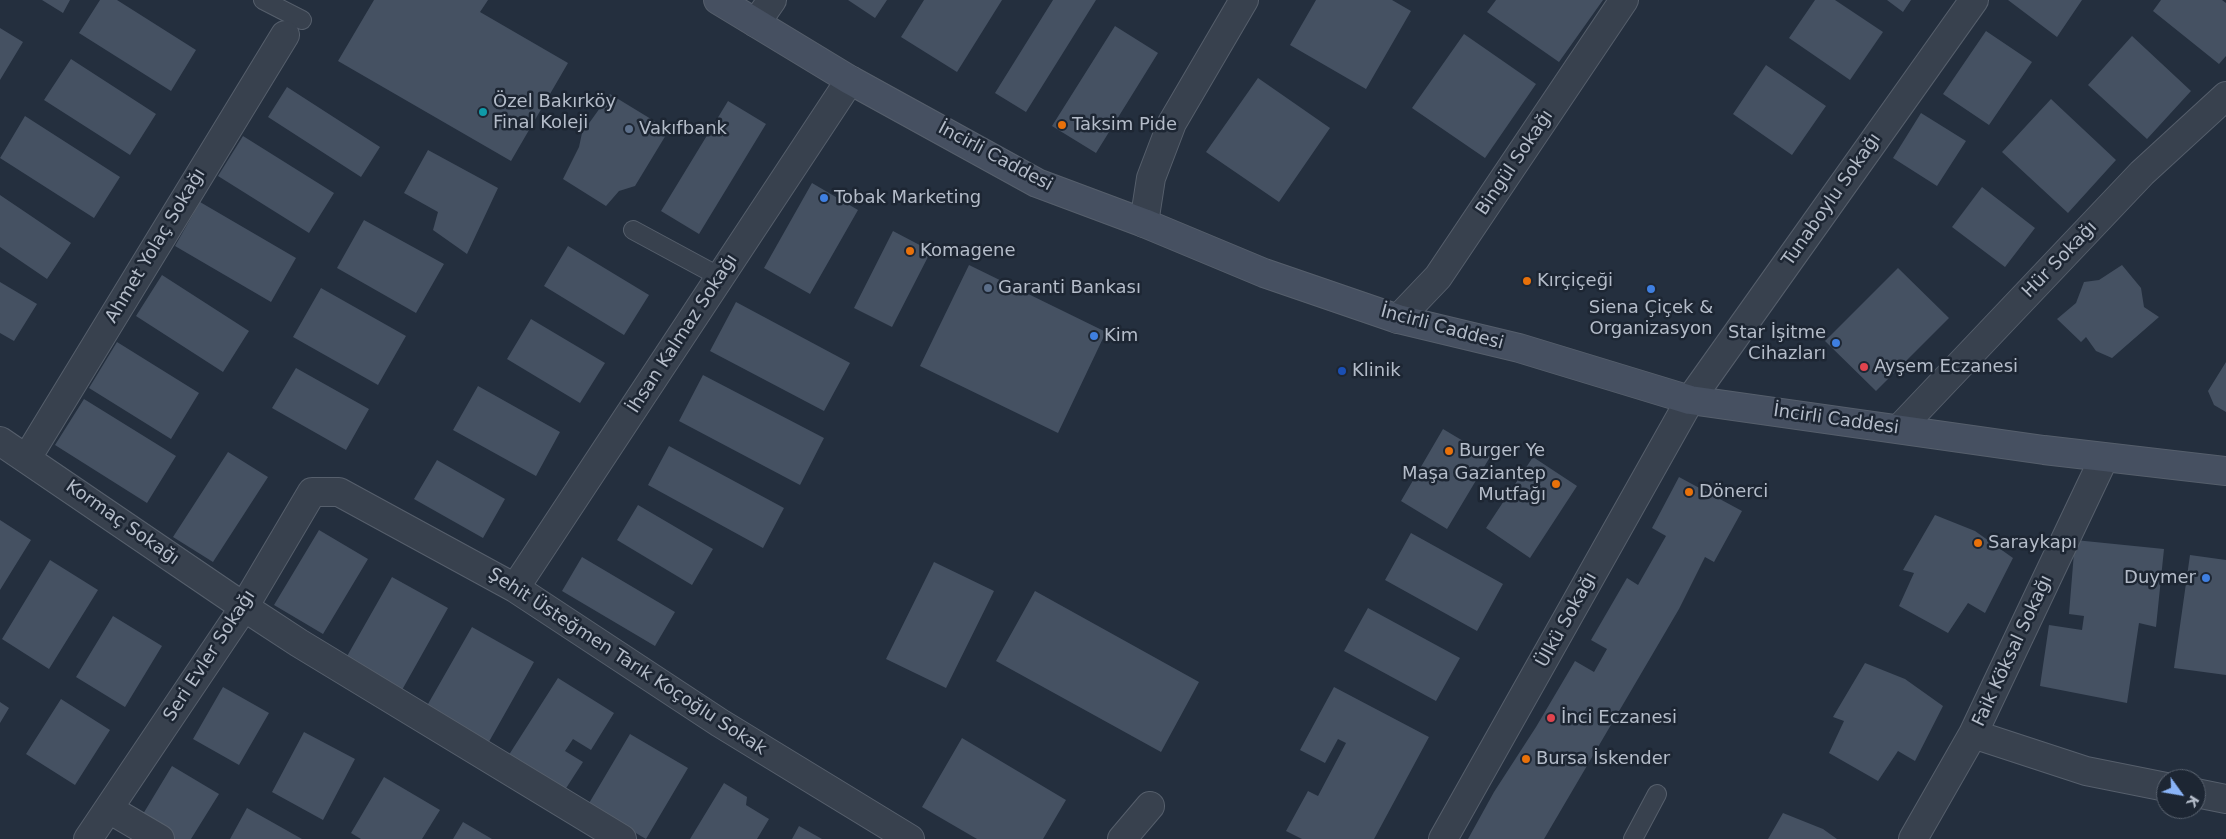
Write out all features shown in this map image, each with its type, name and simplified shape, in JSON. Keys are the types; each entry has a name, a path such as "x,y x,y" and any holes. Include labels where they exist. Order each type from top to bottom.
{"main road":[{"name":"İncirli Caddesi","path":"718,0 850,80 1037,182 1144,223 1264,273 1398,319 1519,348 1690,400 2104,458 2226,471"}],"street":[{"path":"756,23 772,0"},
{"path":"1144,223 1151,178 1172,123 1244,0"},
{"name":"Bingül Sokağı","path":"1398,319 1438,277 1624,0"},
{"name":"Tunaboylu Sokağı","path":"1690,400 1974,0"},
{"name":"Ahmet Yolaç Sokağı","path":"27,458 294,27"},
{"name":"İhsan Kalmaz Sokağı","path":"516,588 850,80"},
{"name":"Hür Sokağı","path":"1900,428 2142,173 2226,96"},
{"name":"Ülkü Sokağı","path":"1443,839 1690,400"},
{"name":"Kormaç Sokağı","path":"0,440 244,607 622,839"},
{"name":"Faik Köksal Sokağı","path":"1913,839 1974,734 2104,458"},
{"name":"Seri Evler Sokağı","path":"88,839 244,607 312,492 339,492"},
{"name":"Şehit Üsteğmen Tarık Koçoğlu Sokak","path":"339,492 516,588 720,723 910,839"},
{"path":"1974,734 2086,770 2156,785"},
{"path":"2206,795 2226,799"},
{"path":"1122,839 1150,806"},
{"path":"109,809 160,839"}],"lane":[{"path":"263,0 294,27"},
{"path":"633,230 720,277"},
{"path":"1633,839 1657,794"}],"building":[{"path":"42,0 70,0 63,13"},
{"path":"100,0 117,0 196,50 171,91 79,33"},
{"name":"Özel Bakırköy Final Koleji","path":"374,0 488,0 480,12 568,63 511,161 338,61"},
{"path":"848,0 887,0 875,18"},
{"path":"924,0 1002,0 957,72 901,37"},
{"path":"1053,0 1096,0 1026,112 995,93"},
{"path":"1316,0 1392,0 1411,11 1366,89 1290,45"},
{"path":"1496,0 1603,0 1559,62 1487,12"},
{"path":"1815,0 1835,0 1883,32 1850,80 1789,38"},
{"path":"1887,0 1911,0 1903,12"},
{"path":"2008,0 2082,0 2057,37"},
{"path":"2161,0 2222,0 2226,3 2226,56 2219,64 2153,11"},
{"path":"1115,26 1158,53 1096,153 1052,126"},
{"path":"0,28 23,42 0,80"},
{"path":"1986,31 2032,62 1989,125 1943,94"},
{"path":"1464,34 1536,84 1485,158 1412,108"},
{"path":"2132,36 2191,91 2147,139 2088,85"},
{"path":"71,59 156,114 130,155 44,100"},
{"path":"1766,65 1826,106 1792,155 1733,114"},
{"path":"1258,78 1330,128 1279,202 1206,152"},
{"path":"287,87 380,147 361,177 268,117"},
{"path":"610,94 669,130 635,186 619,191 606,206 563,179 579,147 582,133"},
{"path":"2051,99 2116,160 2068,213 2002,152"},
{"path":"728,101 766,124 699,234 661,211"},
{"path":"1921,113 1966,141 1937,186 1893,158"},
{"path":"25,116 120,177 94,218 0,158"},
{"path":"243,136 334,193 309,233 218,176"},
{"path":"428,150 498,188 467,254 433,230 438,212 404,193"},
{"path":"812,183 858,210 810,294 764,268"},
{"path":"1982,187 2035,228 2005,267 1952,227"},
{"path":"0,195 71,243 47,279 0,247"},
{"path":"200,202 296,258 271,302 175,246"},
{"path":"364,220 444,264 416,313 337,268"},
{"path":"893,231 931,251 892,327 854,308"},
{"path":"568,246 649,295 624,335 544,286"},
{"path":"969,265 1106,332 1058,433 920,366"},
{"path":"2122,265 2141,288 2144,307 2159,317 2112,358 2096,351 2086,337 2081,342 2057,319 2076,303 2084,282 2099,280"},
{"path":"1898,268 1949,318 1876,391 1825,341"},
{"path":"162,275 249,331 223,372 136,316"},
{"path":"0,282 37,304 14,341 0,333"},
{"path":"321,288 406,336 378,385 293,337"},
{"path":"736,302 850,363 824,411 710,351"},
{"path":"531,319 605,363 580,403 507,359"},
{"path":"117,342 199,393 171,439 89,388"},
{"path":"2226,362 2226,412 2214,405 2208,391"},
{"path":"296,368 369,409 346,450 272,408"},
{"path":"703,375 824,438 800,485 679,421"},
{"path":"478,386 560,432 536,476 453,430"},
{"path":"84,399 176,456 147,503 55,445"},
{"path":"1443,429 1490,457 1447,529 1401,501"},
{"path":"669,446 784,508 763,548 648,485"},
{"path":"228,452 268,477 213,562 173,537"},
{"path":"1533,457 1577,486 1530,558 1486,528"},
{"path":"437,460 505,499 483,538 414,499"},
{"path":"1679,477 1742,511 1714,562 1705,557 1679,609 1544,839 1468,839 1494,792 1536,727 1575,661 1594,672 1607,649 1591,640 1627,578 1638,585 1666,536 1652,528"},
{"path":"638,505 713,549 692,585 617,540"},
{"path":"1935,515 1975,531 2013,558 1985,613 1968,603 1948,633 1899,606 1914,573 1903,570"},
{"path":"0,520 31,540 0,590"},
{"path":"319,530 368,559 323,634 274,605"},
{"path":"1411,533 1503,584 1477,631 1385,580"},
{"path":"2075,540 2164,549 2156,627 2139,623 2127,703 2040,686 2049,625 2082,630 2084,616 2069,614"},
{"path":"2190,555 2226,560 2226,675 2174,668"},
{"path":"582,557 675,612 655,646 562,591"},
{"path":"50,560 98,590 49,669 2,639"},
{"path":"934,562 994,591 946,688 886,659"},
{"path":"392,577 448,608 402,690 346,658"},
{"path":"1035,591 1199,682 1161,752 996,661"},
{"path":"1368,608 1460,658 1436,701 1344,651"},
{"path":"113,616 162,646 125,707 76,677"},
{"path":"472,627 534,662 486,747 424,711"},
{"path":"1865,663 1905,679 1943,706 1915,761 1898,751 1878,781 1829,753 1844,721 1833,717"},
{"path":"558,678 614,713 591,750 573,739 565,751 583,762 561,796 505,761"},
{"path":"223,687 269,713 239,765 193,739"},
{"path":"1334,687 1429,737 1374,839 1302,839 1286,831 1308,791 1318,796 1346,743 1338,739 1325,763 1300,750"},
{"path":"61,699 110,730 75,785 26,754"},
{"path":"0,702 9,708 0,723"},
{"path":"304,732 355,759 323,820 272,792"},
{"path":"630,734 688,768 646,839 588,805"},
{"path":"962,738 1066,800 1043,839 977,839 922,807"},
{"path":"172,766 219,794 191,839 173,839 140,819"},
{"path":"384,777 440,810 422,839 361,839 351,833"},
{"path":"724,783 747,797 746,805 769,819 757,839 690,839"},
{"path":"247,808 302,839 230,839"},
{"path":"1783,813 1823,829 1837,839 1768,839"},
{"path":"463,822 492,839 453,839"},
{"path":"799,826 822,839 792,839"}],"place":[{"name":"Özel Bakırköy Final Koleji","path":"483,112"},
{"name":"Taksim Pide","path":"1062,125"},
{"name":"Vakıfbank","path":"629,129"},
{"name":"Tobak Marketing","path":"824,198"},
{"name":"Komagene","path":"910,251"},
{"name":"Kırçiçeği","path":"1527,281"},
{"name":"Garanti Bankası","path":"988,288"},
{"name":"Siena Çiçek & Organizasyon","path":"1651,289"},
{"name":"Kim","path":"1094,336"},
{"name":"Star İşitme Cihazları","path":"1836,343"},
{"name":"Ayşem Eczanesi","path":"1864,367"},
{"name":"Klinik","path":"1342,371"},
{"name":"Burger Ye","path":"1449,451"},
{"name":"Maşa Gaziantep Mutfağı","path":"1556,484"},
{"name":"Dönerci","path":"1689,492"},
{"name":"Saraykapı","path":"1978,543"},
{"name":"Duymer","path":"2206,578"},
{"name":"İnci Eczanesi","path":"1551,718"},
{"name":"Bursa İskender","path":"1526,759"}]}
